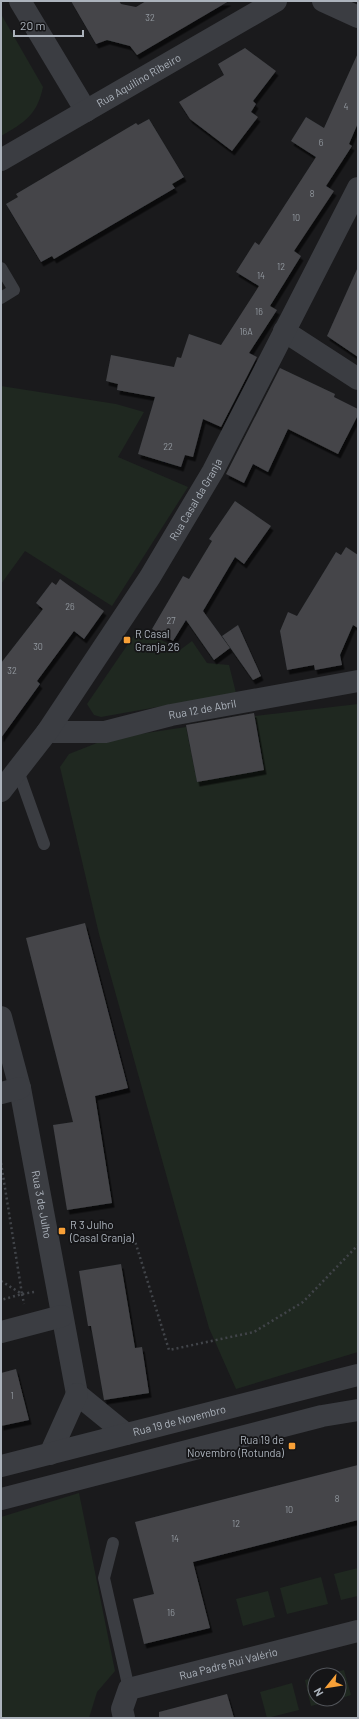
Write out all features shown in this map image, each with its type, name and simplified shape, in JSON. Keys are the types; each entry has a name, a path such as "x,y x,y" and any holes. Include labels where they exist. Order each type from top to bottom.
{"street":[{"path":"20,1 86,110"},
{"name":"Rua Aquilino Ribeiro","path":"1,160 276,1"},
{"path":"323,1 358,17"},
{"name":"Rua Casal da Granja","path":"1,791 17,768 47,732 162,557 213,471 358,188"},
{"path":"284,331 358,379"},
{"name":"Rua 12 de Abril","path":"47,732 105,732 171,714 358,682"},
{"name":"Rua 3 de Julho","path":"1,1017 11,1090 62,1316 77,1394"},
{"path":"1,1332 62,1316"},
{"name":"Rua 19 de Novembro","path":"1,1466 358,1374"},
{"path":"50,1454 77,1394 126,1434"},
{"path":"1,1499 315,1418 358,1410"},
{"name":"Rua Padre Rui Valério","path":"129,1689 358,1631"},
{"path":"124,1718 122,1709 129,1689"}],"lane":[{"path":"1,268 14,290 1,298"},
{"path":"17,768 44,844"},
{"path":"113,1543 104,1578 129,1689"}],"path":[{"path":"1,1162 22,1294"},
{"path":"134,1238 169,1350 254,1332 303,1302 358,1245"},
{"path":"1,1281 22,1294"},
{"path":"1,1300 22,1294"}],"shaded area":[{"path":"1,14 43,87 37,104 29,117 1,136"},
{"path":"1,386 116,404 144,412 118,457 188,487 112,606 25,551 1,584"},
{"path":"139,628 180,650 192,641 207,663 229,665 236,693 101,717 94,715 87,704"},
{"path":"358,704 358,1352 236,1389 209,1328 99,934 60,767 69,754 107,739 186,727 197,782 264,770 255,716"},
{"path":"79,1493 115,1671 97,1692 89,1718 1,1718 1,1517"},
{"path":"358,1568 358,1596 341,1600 334,1574"},
{"path":"321,1577 328,1604 287,1614 280,1588"},
{"path":"268,1591 275,1617 243,1626 236,1599"},
{"path":"347,1681 351,1695 347,1696"},
{"path":"292,1683 299,1710 267,1718 260,1692"}],"building":[{"path":"71,1 119,1 121,4 136,7 146,1 229,1 137,55 130,46 107,40 96,44"},
{"path":"245,48 276,71 253,101 256,104 251,112 258,117 232,151 190,119 179,102 224,75 218,64"},
{"path":"358,53 358,123 349,144 352,146 326,186 334,191 294,251 301,256 270,306 277,310 249,353 257,357 221,427 203,419 193,457 185,455 181,467 138,454 155,397 117,390 118,384 106,381 111,355 174,367 177,357 181,358 189,334 221,345 259,286 236,272 255,242 259,245 316,157 291,141 306,117 324,128"},
{"path":"149,119 184,177 172,184 175,188 54,259 52,256 41,262 6,204 18,197 16,194 136,123 138,125"},
{"path":"358,267 358,357 327,336"},
{"path":"280,368 335,394 334,397 358,409 358,415 338,454 288,429 268,472 253,464 244,483 226,474"},
{"path":"235,501 271,526 244,564 235,557 203,611 230,648 214,660 186,620 173,641 152,629 183,576 189,579 212,541 209,539"},
{"path":"346,547 358,555 358,628 353,625 340,655 342,665 315,670 314,665 287,670 280,631 288,612 297,616 336,552 341,555"},
{"path":"60,579 104,611 84,639 74,631 37,681 40,684 1,738 1,663 43,609 36,603 52,582 56,585"},
{"path":"238,625 261,676 253,680 222,636"},
{"path":"254,713 264,770 197,782 186,725"},
{"path":"85,923 128,1088 95,1096 112,1203 67,1210 53,1125 73,1122 26,938"},
{"path":"121,1264 135,1348 142,1347 149,1393 104,1400 91,1326 88,1326 79,1271"},
{"path":"16,1369 29,1420 1,1426 1,1373"},
{"path":"358,1465 358,1520 193,1562 210,1628 144,1644 133,1599 154,1594 135,1522"},
{"path":"227,1694 234,1718 159,1718 159,1712"}],"place":[{"name":"R Casal Granja 26","path":"127,640"},
{"name":"R 3 Julho (Casal Granja)","path":"62,1231"},
{"name":"Rua 19 de Novembro (Rotunda)","path":"292,1446"}]}
